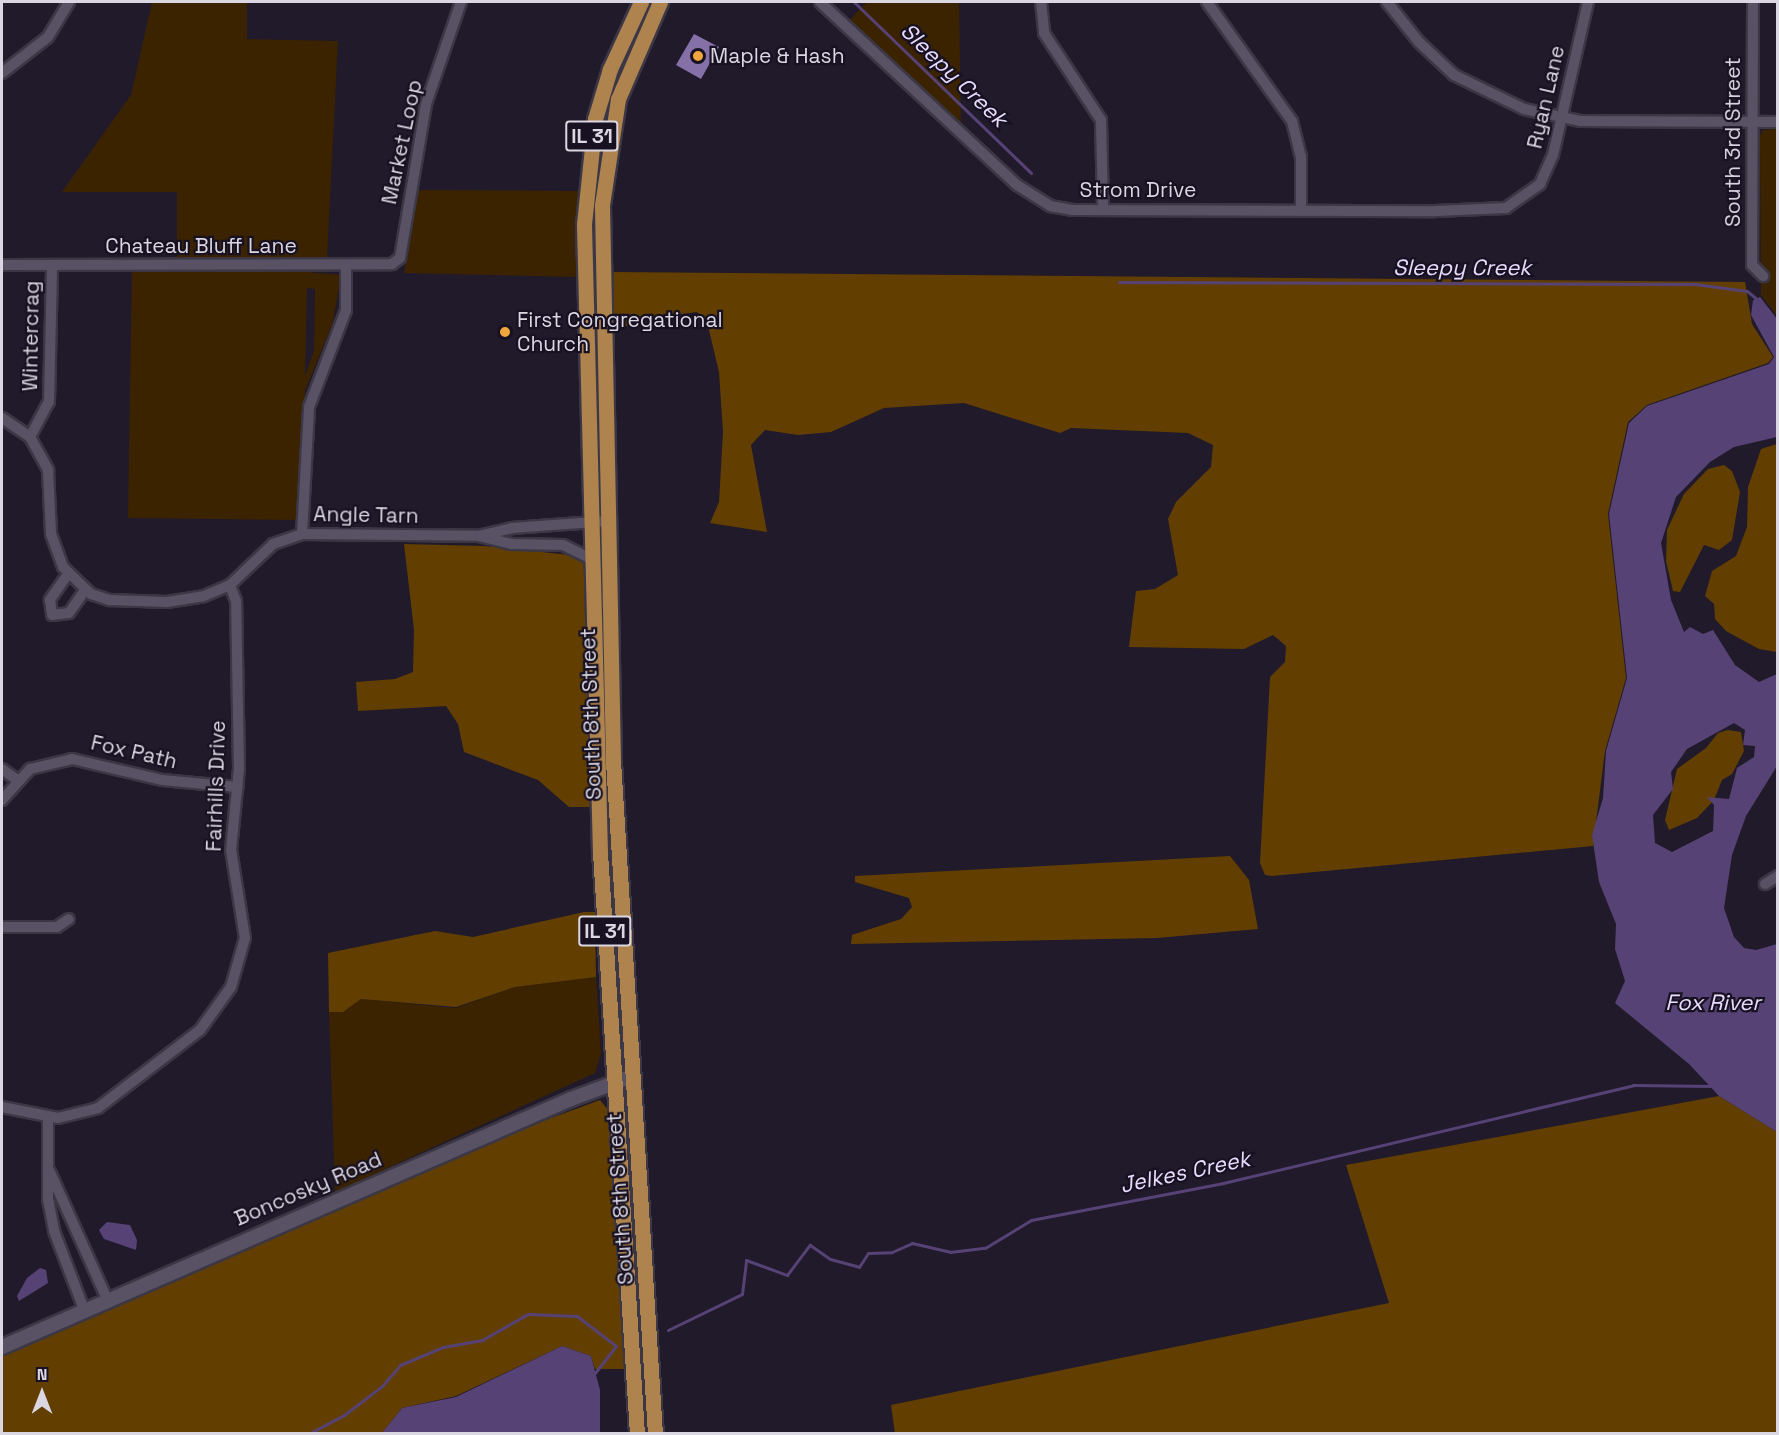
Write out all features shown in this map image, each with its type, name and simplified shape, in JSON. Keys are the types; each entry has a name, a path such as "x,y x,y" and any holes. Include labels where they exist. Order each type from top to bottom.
{"main road":[{"name":"South 8th Street","path":"637,1434 600,853 590,558 585,180 595,119 610,69 640,2"},
{"name":"South 8th Street","path":"655,1434 613,760 604,173 624,81 660,2"}],"street":[{"path":"2,73 48,37 69,2"},
{"name":"Market Loop","path":"399,258 426,104 461,2"},
{"name":"Strom Drive","path":"820,2 1031,196 1061,209 1491,211 1530,195"},
{"path":"1041,2 1044,33 1101,120 1103,209"},
{"path":"1207,2 1294,126 1301,156 1301,210"},
{"path":"1387,2 1419,42 1459,78 1501,101 1562,119 1778,122"},
{"name":"Ryan Lane","path":"1530,195 1550,165 1588,2"},
{"name":"South 3rd Street","path":"1754,2 1752,265 1763,276"},
{"name":"Chateau Bluff Lane","path":"2,265 346,265 392,264 399,258"},
{"path":"302,534 309,407 346,310 346,265"},
{"name":"Wintercrag","path":"30,437 50,402 52,266"},
{"name":"Angle Tarn","path":"2,418 30,437 48,470 51,534 68,574 86,590 110,600 167,602 204,596 230,585 256,555 302,534 478,536 590,520 608,521"},
{"name":"Angle Tarn","path":"478,536 512,544 563,545 590,558"},
{"path":"68,574 50,600 52,615 69,613 86,590"},
{"name":"Fairhills Drive","path":"48,1118 89,1113 125,1090 200,1030 231,987 245,938 231,850 238,787 236,601 230,585"},
{"name":"Fox Path","path":"2,798 17,780 44,763 72,759 162,780 238,787"},
{"path":"2,769 17,780"},
{"path":"1765,884 1778,876"},
{"path":"2,927 57,927 69,919"},
{"name":"Boncosky Road","path":"2,1347 84,1309 616,1079 633,1076"},
{"path":"2,1107 48,1118 50,1172 48,1199 54,1232 84,1309"},
{"path":"50,1172 107,1299"}],"shaded area":[{"path":"152,2 247,2 247,39 338,41 327,259 177,259 177,192 62,192 131,95"},
{"path":"867,2 959,2 961,130 846,24"},
{"path":"1777,129 1777,316 1761,295 1760,135 1763,130"},
{"path":"418,190 579,191 579,277 404,273"},
{"path":"132,263 307,265 307,272 341,275 333,322 305,391 303,520 128,518","holes":["307,288 315,289 314,351 305,376"]},
{"path":"609,272 1745,282 1752,324 1773,357 1768,363 1647,405 1628,422 1608,514 1626,678 1605,751 1593,846 1272,876 1265,875 1260,863 1270,677 1285,662 1286,646 1273,635 1244,649 1129,647 1136,591 1155,589 1178,575 1168,519 1176,502 1211,467 1213,445 1188,433 1071,428 1060,433 964,403 884,408 831,432 798,435 765,430 751,445 767,532 710,523 719,502 723,432 719,372 707,322 697,312 651,318 611,331"},
{"path":"1777,444 1777,652 1759,649 1726,631 1715,619 1714,604 1705,596 1712,571 1736,556 1747,527 1748,487 1761,449"},
{"path":"1724,465 1732,471 1740,492 1732,540 1719,550 1704,545 1680,592 1673,591 1666,561 1667,530 1684,494 1708,469"},
{"path":"404,544 484,546 580,556 585,568 591,807 569,807 538,780 464,752 458,724 446,706 358,711 356,682 395,679 413,672 414,630"},
{"path":"1728,730 1741,732 1744,751 1732,774 1722,780 1714,800 1697,818 1669,830 1665,820 1677,769 1706,748 1718,733"},
{"path":"1230,856 1249,880 1258,929 1157,938 851,944 852,935 901,919 912,907 909,898 855,882 855,876"},
{"path":"584,912 595,912 596,977 515,987 456,1007 361,999 343,1012 329,1012 328,953 435,931 473,937"},
{"path":"596,977 601,1054 595,1073 335,1192 329,1012 343,1012 361,999 456,1008 515,987"},
{"path":"1719,1096 1777,1132 1777,1433 895,1434 891,1405 1389,1303 1346,1165"},
{"path":"600,1100 610,1112 626,1369 595,1369 591,1356 562,1346 456,1396 402,1408 382,1433 2,1434 2,1352 484,1143"}],"water":[{"name":"Fox River","path":"1760,297 1777,319 1777,437 1734,447 1710,462 1676,497 1661,543 1671,600 1684,632 1690,627 1703,634 1713,630 1735,665 1759,682 1777,674 1777,766 1746,816 1732,855 1724,908 1734,937 1744,948 1756,950 1777,944 1777,1132 1719,1096 1689,1064 1615,1003 1625,981 1615,949 1616,924 1599,882 1592,835 1603,798 1606,751 1627,678 1609,514 1629,423 1647,406 1769,364 1774,357 1751,315 1753,300","holes":["1734,723 1745,730 1743,745 1755,746 1754,757 1737,768 1729,799 1707,797 1714,805 1713,831 1672,852 1655,843 1653,815 1673,789 1671,772 1687,749"]},
{"path":"107,1222 130,1225 137,1240 136,1250 104,1239 99,1230"},
{"path":"40,1268 46,1270 48,1283 19,1301 17,1296 27,1278"},
{"path":"562,1346 591,1356 600,1390 600,1433 382,1433 402,1408 456,1397"}],"building":[{"name":"Maple & Hash","path":"694,34 719,47 701,79 676,65"}],"waterway":[{"name":"Sleepy Creek","path":"854,2 1031,173"},
{"name":"Sleepy Creek","path":"1119,282 1695,284 1747,291 1758,300"},
{"name":"Jelkes Creek","path":"668,1330 742,1294 746,1260 787,1275 810,1245 830,1259 859,1267 868,1253 892,1252 912,1243 950,1252 985,1248 1031,1220 1223,1183 1633,1085 1714,1086"},
{"path":"308,1434 344,1415 382,1386 400,1365 443,1347 482,1340 528,1314 577,1316 616,1346 595,1373"}],"place":[{"name":"Maple & Hash","path":"698,56"},
{"name":"First Congregational Church","path":"505,332"}]}
